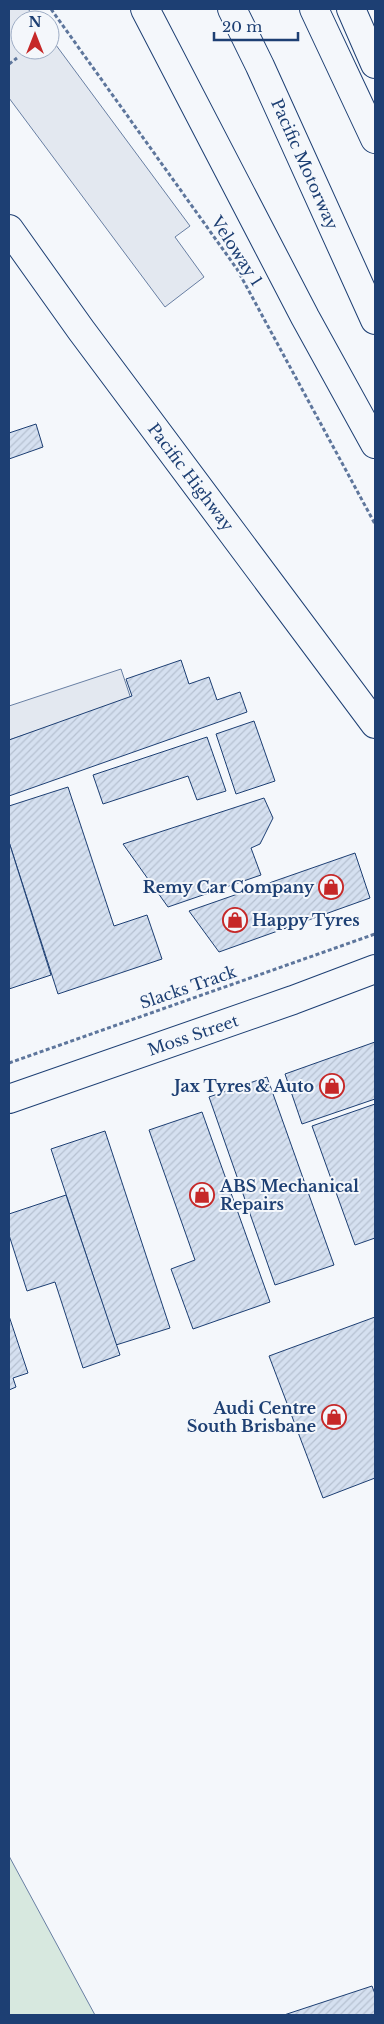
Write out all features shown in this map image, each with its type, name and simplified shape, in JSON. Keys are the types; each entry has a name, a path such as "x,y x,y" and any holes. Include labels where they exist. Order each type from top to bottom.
{"main road":[{"path":"146,9 305,317 375,444"},
{"name":"Pacific Motorway","path":"232,9 260,66 375,320"},
{"path":"314,9 375,139"},
{"path":"351,9 375,64"},
{"name":"Pacific Highway","path":"9,228 81,330 375,724"},
{"name":"Moss Street","path":"9,1099 284,1004 375,969"}],"path":[{"name":"Veloway 1","path":"51,9 237,269 375,524"},
{"name":"Slacks Track","path":"9,1063 375,934"}],"shaded area":[{"path":"9,9 28,9 10,10 10,60 60,60 60,50 190,226 175,237 204,277 165,307 9,98"},
{"path":"121,669 131,699 9,740 9,706"},
{"path":"9,1856 95,2015 9,2015"}],"building":[{"path":"36,424 43,447 9,459 9,433"},
{"path":"181,660 189,684 209,677 217,700 240,692 247,712 9,796 9,740 132,696 126,679"},
{"path":"254,721 275,781 236,794 216,734"},
{"path":"207,737 226,791 197,800 188,776 103,804 93,775"},
{"path":"68,787 114,926 147,915 162,959 58,994 9,842 9,806"},
{"path":"264,798 273,818 260,844 251,848 261,875 168,907 123,844"},
{"path":"9,842 51,975 9,989"},
{"path":"355,853 370,898 219,952 189,911"},
{"name":"Jax Tyres & Auto","path":"375,1042 375,1099 302,1124 285,1074"},
{"path":"267,1077 334,1265 275,1285 209,1097"},
{"path":"375,1104 375,1238 355,1245 312,1126"},
{"name":"ABS Mechanical Repairs","path":"202,1112 270,1302 193,1329 171,1269 195,1260 149,1130"},
{"path":"105,1131 170,1328 116,1345 51,1149"},
{"path":"66,1195 120,1355 83,1368 55,1282 27,1291 9,1235 9,1214"},
{"path":"9,1316 28,1373 13,1378 16,1387 9,1390"},
{"name":"Audi Centre South Brisbane","path":"375,1317 375,1478 323,1498 269,1356"},
{"path":"372,1986 375,1994 375,2015 284,2015"}],"place":[{"name":"Remy Car Company","path":"331,887"},
{"name":"Happy Tyres","path":"235,920"},
{"name":"Jax Tyres & Auto","path":"332,1086"},
{"name":"ABS Mechanical Repairs","path":"202,1195"},
{"name":"Audi Centre South Brisbane","path":"334,1417"}]}
